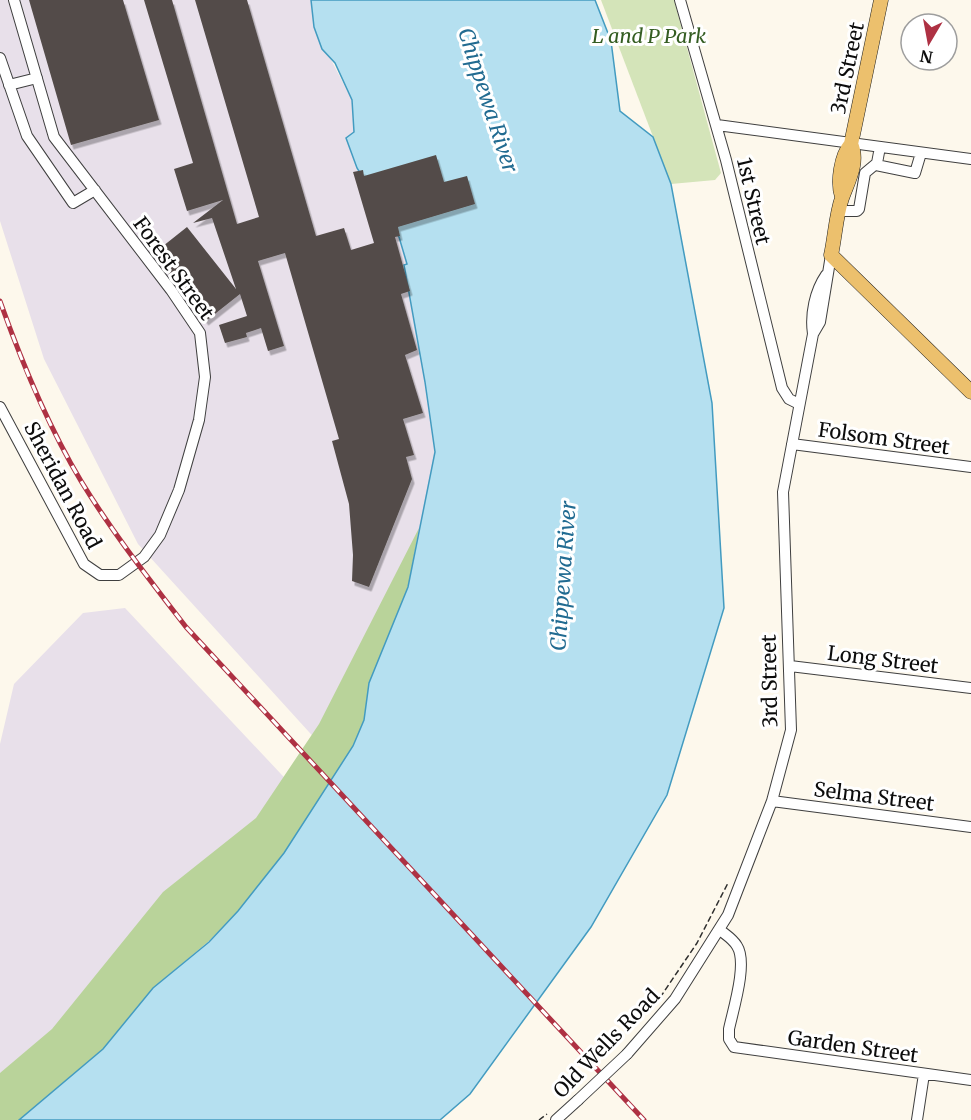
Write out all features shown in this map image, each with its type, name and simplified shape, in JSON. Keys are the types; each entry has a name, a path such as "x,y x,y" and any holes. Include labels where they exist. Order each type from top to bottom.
{"main road":[{"name":"3rd Street","path":"831,255 841,204 848,189 855,153 851,144 881,0"},
{"path":"831,255 971,392"}],"street":[{"name":"Forest Street","path":"14,0 54,137 171,290 200,333 205,377 199,420 179,490 160,535 144,556 126,571 109,577 100,575"},
{"name":"1st Street","path":"680,0 717,125 782,388 789,399 799,404"},
{"path":"0,58 27,136 74,203 95,190"},
{"path":"9,86 37,78"},
{"path":"717,125 971,159"},
{"path":"876,165 880,147"},
{"path":"841,204 857,211 866,171 876,165 915,173 921,153"},
{"name":"3rd Street","path":"720,930 737,896 772,801 791,730 783,492 813,334 811,321 819,286 826,275 831,255"},
{"name":"Sheridan Road","path":"0,406 84,564 100,575"},
{"name":"Folsom Street","path":"792,444 971,467"},
{"name":"Long Street","path":"790,666 971,688"},
{"name":"Selma Street","path":"772,801 971,827"},
{"name":"Garden Street","path":"720,930 738,946 741,955 741,969 729,1029 731,1044 740,1049 971,1080"},
{"name":"Old Wells Road","path":"556,1120 627,1054 675,999 720,930"},
{"path":"917,1120 924,1074"}],"path":[{"path":"653,1008 707,927 729,881"}],"shaded area":[{"path":"0,0 311,0 314,27 352,100 354,132 390,221 399,237 407,264 404,266 435,452 408,587 339,765 138,544 44,359 0,221"},
{"path":"125,608 312,807 19,1120 0,1120 0,744 14,684 83,613"}],"green space":[{"name":"L and P Park","path":"601,0 674,0 721,173 715,180 671,184"},
{"path":"419,528 408,587 369,683 364,720 353,746 284,853 238,911 209,941 153,988 103,1049 19,1120 0,1120 0,1073 52,1029 163,892 256,818 319,724"}],"water":[{"name":"Chippewa River","path":"311,0 595,0 611,41 620,111 653,137 671,184 712,403 724,608 667,795 591,927 470,1094 440,1120 19,1120 103,1049 153,988 209,942 238,911 284,853 353,746 364,720 369,683 408,587 435,452 404,265 407,264 399,237 357,168 346,138 354,132 352,100 335,63 322,49 314,27"}],"building":[{"path":"29,0 123,0 159,120 71,145"},
{"path":"144,0 172,0 237,224 259,217 195,0 247,0 316,236 344,228 351,250 374,243 353,172 363,170 364,176 436,155 444,182 467,176 475,204 398,227 400,236 395,237 410,291 401,294 417,350 405,355 423,413 403,419 414,455 406,457 412,479 369,587 352,581 353,555 349,504 332,441 339,439 285,253 258,261 284,346 268,351 261,328 246,333 247,337 225,343 219,325 247,316 240,294 206,321 153,254 187,227 236,289 212,218 193,223 223,200 187,211 174,169 193,163"}],"railway":[{"path":"0,301 36,393 81,481 118,537 186,627 644,1120"}]}
